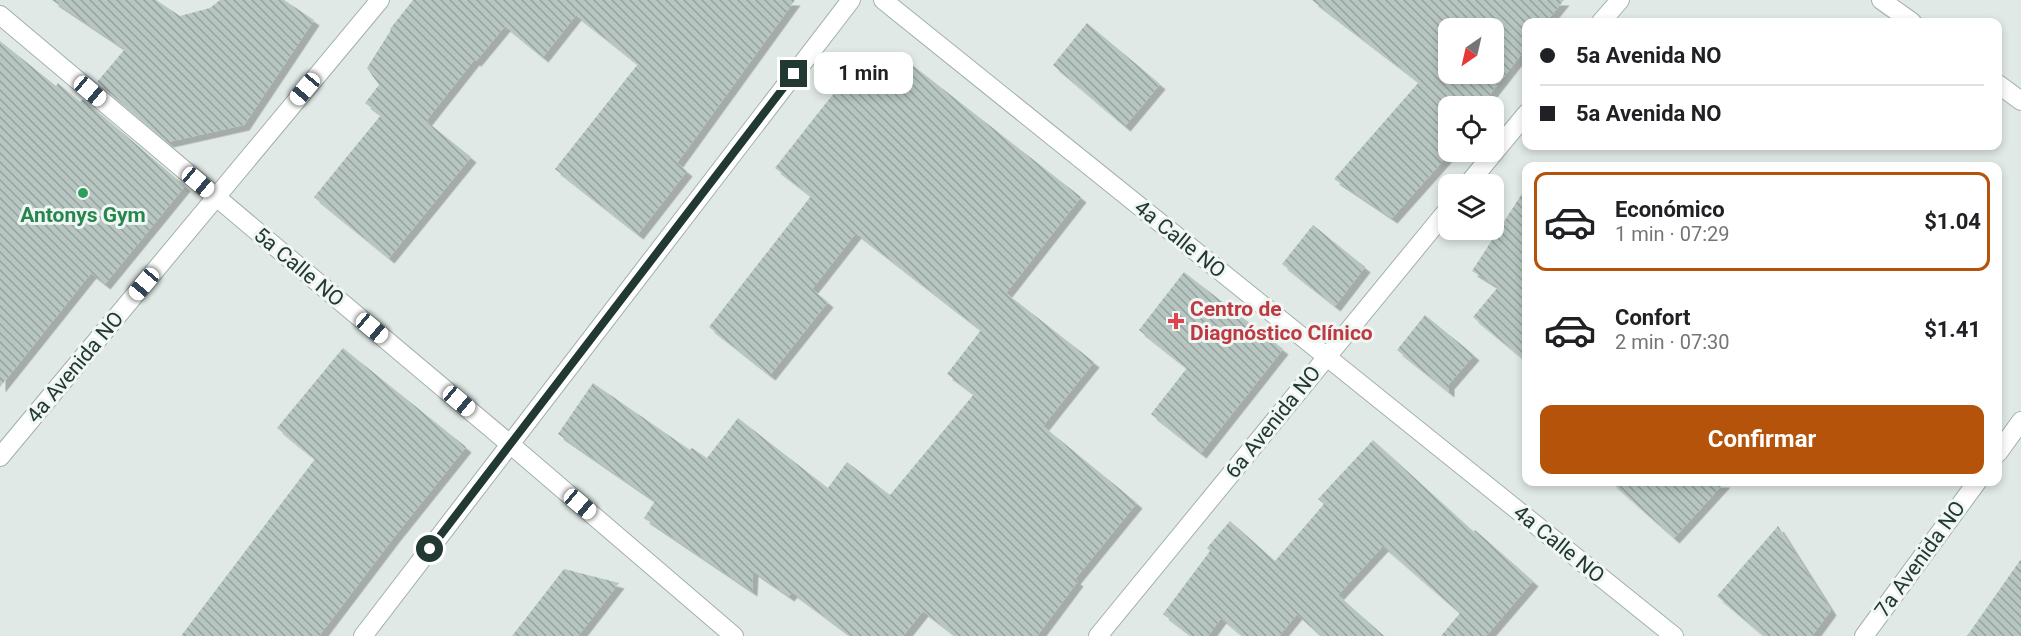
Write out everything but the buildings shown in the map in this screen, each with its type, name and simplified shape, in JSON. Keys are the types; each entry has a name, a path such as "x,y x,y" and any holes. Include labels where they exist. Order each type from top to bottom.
{"street":[{"name":"4a Avenida NO","path":"0,457 380,0"},
{"path":"363,636 851,0"},
{"name":"4a Calle NO","path":"883,0 1674,636"},
{"path":"1604,18 1620,0"},
{"path":"1881,0 1906,18"},
{"name":"5a Calle NO","path":"0,15 734,636"},
{"path":"2002,87 2021,101"},
{"path":"1476,174 1522,119"},
{"name":"6a Avenida NO","path":"1098,636 1438,221"},
{"path":"2002,447 2021,421"},
{"name":"7a Avenida NO","path":"1864,636 1974,486"}],"place":[{"name":"Antonys Gym","path":"83,193"},
{"name":"Centro de Diagnóstico Clínico","path":"1176,321"}],"route":[{"path":"430,549 794,74"}]}
